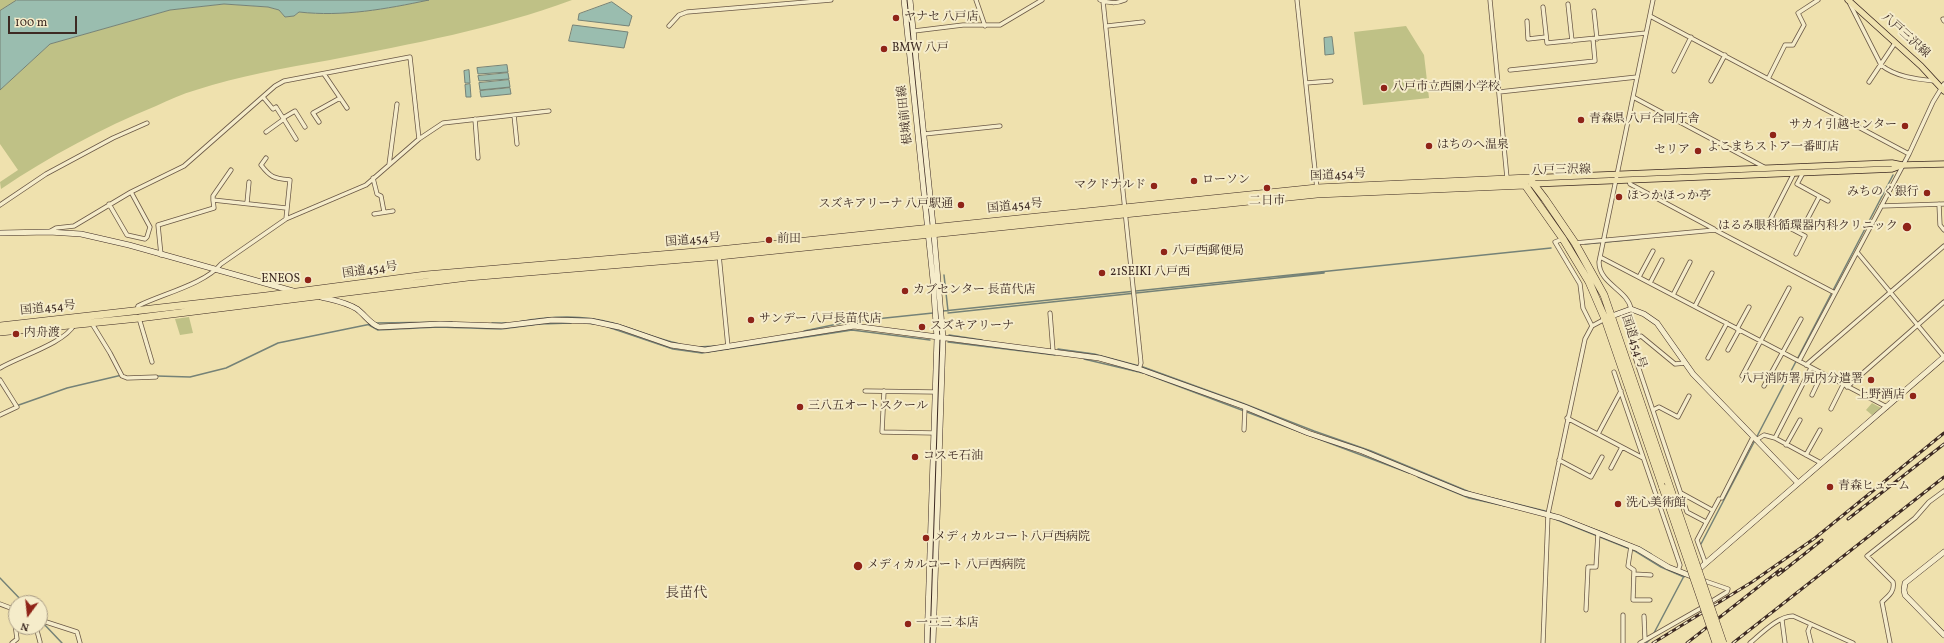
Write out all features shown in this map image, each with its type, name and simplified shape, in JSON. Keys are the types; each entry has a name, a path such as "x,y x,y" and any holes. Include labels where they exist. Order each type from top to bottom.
{"highway":[{"name":"国道454号","path":"1527,181 1589,282 1605,319 1723,643"},
{"name":"国道454号","path":"0,326 78,317 89,319 138,315 468,278 719,253 930,227 1126,210 1317,191 1527,181 1535,184 1576,243 1593,272 1612,316 1716,643"},
{"name":"国道454号","path":"138,315 426,275 719,253 931,235 1126,210"},
{"name":"国道454号","path":"0,332 75,324 89,319"}],"main road":[{"name":"八戸三沢線","path":"1848,0 1922,66 1943,87"},
{"name":"八戸三沢線","path":"1527,181 1618,174 1892,163 1903,165 1944,164"},
{"name":"八戸三沢線","path":"1535,184 1892,169 1903,165"}],"street":[{"path":"771,0 771,5"},
{"path":"669,26 679,16 687,12 831,0"},
{"name":"根城前田線","path":"904,0 930,227"},
{"name":"根城前田線","path":"910,0 924,134 930,227"},
{"path":"982,0 976,1 986,26"},
{"path":"914,31 963,25 1000,26 1042,0"},
{"path":"1125,0 1109,3 1101,1 1107,26 1140,356 1139,369"},
{"path":"1297,0 1317,191"},
{"path":"1490,0 1507,182"},
{"path":"1630,309 1628,299 1606,279 1599,266 1653,0"},
{"path":"1768,79 1785,45 1793,45 1804,25 1798,13 1818,0"},
{"path":"1848,0 1881,65 1888,71 1898,75 1936,81"},
{"path":"1568,4 1572,41"},
{"path":"1543,7 1547,43 1646,33"},
{"path":"1510,70 1595,61 1594,11"},
{"path":"1650,16 1909,154"},
{"path":"1527,21 1528,39 1546,37"},
{"path":"1107,26 1143,22"},
{"path":"1674,70 1691,37"},
{"path":"1869,82 1895,43"},
{"path":"1711,81 1725,56"},
{"path":"49,232 56,228 74,226 131,192 184,166 275,86 284,81 410,57 419,139"},
{"path":"324,74 347,108"},
{"path":"1499,92 1637,77"},
{"path":"1306,83 1331,81"},
{"path":"1798,360 1857,252 1943,87"},
{"path":"1633,96 1766,168"},
{"path":"263,97 273,108 276,107 296,139"},
{"path":"319,122 313,113 340,98"},
{"path":"389,165 397,104"},
{"path":"266,132 295,111 305,127"},
{"path":"152,362 138,315 138,306 216,271 221,264 286,219 366,185 419,139 443,123 550,112"},
{"path":"514,115 517,144"},
{"path":"475,119 478,158"},
{"path":"0,205 46,174 113,138 147,123"},
{"path":"924,134 1000,126"},
{"path":"266,158 261,165 268,174 273,178 290,180 286,219"},
{"path":"150,227 214,208 213,196 231,170"},
{"path":"1794,173 1771,218 1805,236 1796,254"},
{"path":"1803,173 1797,184 1828,201"},
{"path":"373,178 377,194 381,196 384,212"},
{"path":"1629,180 1630,184 1835,293"},
{"path":"247,203 249,182"},
{"path":"109,204 127,235 147,237 150,227 131,192"},
{"path":"1808,218 1819,197"},
{"path":"213,200 286,208"},
{"path":"1939,204 1940,225 1944,230"},
{"path":"1881,206 1944,204"},
{"path":"374,214 393,211"},
{"path":"158,225 160,255"},
{"path":"930,227 940,338 933,643"},
{"path":"1576,243 1715,230"},
{"path":"0,233 49,232 94,237 216,271 350,304 372,324 380,327 440,324 502,326 552,320 591,321 683,348 705,350 849,327 1099,358 1139,369 1245,407 1308,433 1374,455 1464,493 1548,514 1631,546 1678,571 1728,589 1728,592 1640,643"},
{"path":"1563,239 1555,242 1580,284 1583,308 1592,326"},
{"path":"1806,365 1944,246"},
{"path":"1639,277 1653,251"},
{"path":"1690,576 1704,562 1944,357 1857,252"},
{"path":"719,253 728,347"},
{"path":"1600,257 1727,323 1760,342 1783,352 1822,374 1887,407"},
{"path":"1650,283 1662,260"},
{"path":"1673,295 1690,262"},
{"path":"1694,306 1712,273"},
{"path":"1742,376 1789,288"},
{"path":"1831,409 1845,386 1944,302"},
{"path":"1728,350 1749,307"},
{"path":"1543,643 1548,514 1585,339 1592,326 1630,309 1644,314 1656,323 1685,363 1798,483"},
{"path":"1050,314 1053,352"},
{"path":"0,368 50,345 72,329 78,317"},
{"path":"89,319 110,352 122,376 127,378 156,377"},
{"path":"1764,386 1801,319"},
{"path":"1708,358 1727,323"},
{"path":"1685,363 1675,364 1659,353 1641,336 1635,340 1632,348 1687,512 1706,522"},
{"path":"927,643 934,392 940,338"},
{"path":"1775,438 1811,368"},
{"path":"1614,372 1680,565 1678,571"},
{"path":"1812,395 1822,374"},
{"path":"0,380 17,408 0,415"},
{"path":"1598,434 1621,390"},
{"path":"865,391 934,392"},
{"path":"884,391 882,432 934,433"},
{"path":"1653,410 1659,407 1678,417 1689,396"},
{"path":"1244,430 1245,407"},
{"path":"1568,418 1643,458"},
{"path":"1786,445 1800,420"},
{"path":"1806,456 1820,430"},
{"path":"1704,562 1697,540 1712,510 1755,438 1764,435 1775,438 1821,463"},
{"path":"1611,468 1622,447"},
{"path":"1560,460 1591,477 1602,457"},
{"path":"1890,643 1882,602 1892,592 1894,585 1867,556 1915,518 1929,502 1944,491"},
{"path":"1681,493 1712,510"},
{"path":"1586,610 1588,567 1596,567 1598,533"},
{"path":"1631,546 1628,566 1634,570 1633,600 1650,600"},
{"path":"1944,552 1905,583 1904,590 1905,595 1944,635"},
{"path":"1634,574 1651,575"},
{"path":"1623,615 1623,643"},
{"path":"1644,616 1644,640"},
{"path":"1750,643 1788,616 1793,616 1852,643"},
{"path":"1782,620 1784,625 1785,643"},
{"path":"48,623 77,632 80,643"},
{"path":"1810,624 1808,631 1811,643"},
{"path":"12,643 17,639 17,635"},
{"path":"1839,637 1840,643"},
{"path":"1756,638 1757,643"}],"green space":[{"path":"0,0 17,0 0,11"},
{"path":"429,0 572,0 483,28 391,48 262,73 212,85 176,97 96,133 38,165 1,189 0,182 18,170 0,144 0,90 50,44 170,10 224,4 268,7 279,10 285,17 294,16 299,12 332,14 348,13"},
{"path":"1406,26 1424,55 1429,98 1363,105 1354,32"},
{"path":"189,317 193,333 180,335 175,319"},
{"path":"1872,403 1881,408 1872,415 1866,410"}],"shaded area":[{"path":"17,0 429,0 348,13 332,14 299,12 294,16 285,17 279,10 268,7 224,4 170,10 50,44 0,90 0,11"},
{"path":"612,2 632,16 629,26 578,20 579,14"},
{"path":"573,25 628,32 624,48 569,41"},
{"path":"1332,37 1334,54 1325,55 1324,38"},
{"path":"507,65 508,72 478,74 477,68"},
{"path":"469,70 470,83 465,83 464,71"},
{"path":"508,73 509,79 479,81 478,76"},
{"path":"509,80 510,87 480,90 479,83"},
{"path":"470,84 471,97 466,97 465,85"},
{"path":"510,88 511,94 481,97 480,91"}],"waterway":[{"path":"911,37 926,186"},
{"path":"1701,544 1893,175"},
{"path":"1585,244 1639,239"},
{"path":"943,311 1551,248"},
{"path":"948,313 1324,272"},
{"path":"944,275 948,311"},
{"path":"804,331 847,322 933,313"},
{"path":"518,322 554,317 589,318 613,323 680,344"},
{"path":"374,323 452,322"},
{"path":"492,323 506,323"},
{"path":"369,325 378,330 438,327 501,329 540,324 571,323"},
{"path":"584,323 595,324"},
{"path":"853,323 861,324"},
{"path":"157,376 190,377 226,368 278,343 371,324"},
{"path":"608,327 673,349 702,353 852,330 930,340"},
{"path":"949,335 982,340"},
{"path":"948,342 1055,355"},
{"path":"698,347 716,346"},
{"path":"1058,349 1094,354 1143,367 1371,451 1472,493 1545,511 1607,534"},
{"path":"1084,359 1143,373"},
{"path":"1146,374 1409,473"},
{"path":"16,406 67,388 122,375"},
{"path":"1418,477 1469,498 1505,506"},
{"path":"1555,519 1635,551 1661,567 1684,577"},
{"path":"1639,547 1651,554"},
{"path":"1654,633 1684,576"},
{"path":"0,578 16,595"},
{"path":"48,628 62,643"},
{"path":"1646,643 1652,638"}],"railway":[{"path":"1653,643 1752,582 1815,538 1944,433"},
{"path":"1848,519 1944,444"},
{"path":"1733,643 1944,477"},
{"path":"1778,575 1822,540"},
{"path":"1687,643 1781,569"}],"place":[{"name":"ヤナセ 八戸店","path":"896,18"},
{"name":"BMW 八戸","path":"884,49"},
{"name":"八戸市立西園小学校","path":"1384,88"},
{"name":"青森県 八戸合同庁舎","path":"1581,120"},
{"name":"サカイ引越センター","path":"1905,126"},
{"name":"よこまちストア一番町店","path":"1773,135"},
{"name":"はちのへ温泉","path":"1429,146"},
{"name":"セリア","path":"1698,151"},
{"name":"ローソン","path":"1194,181"},
{"name":"マクドナルド","path":"1154,186"},
{"name":"二日市","path":"1267,188"},
{"name":"みちのく銀行","path":"1927,193"},
{"name":"ほっかほっか亭","path":"1619,197"},
{"name":"スズキアリーナ 八戸駅通","path":"961,205"},
{"name":"はるみ眼科循環器内科クリニック","path":"1907,227"},
{"name":"前田","path":"769,240"},
{"name":"八戸西郵便局","path":"1164,252"},
{"name":"21SEIKI 八戸西","path":"1102,273"},
{"name":"ENEOS","path":"308,280"},
{"name":"カブセンター 長苗代店","path":"905,291"},
{"name":"サンデー 八戸長苗代店","path":"751,320"},
{"name":"スズキアリーナ","path":"922,327"},
{"name":"内舟渡","path":"16,334"},
{"name":"八戸消防署 尻内分遣署","path":"1871,380"},
{"name":"上野酒店","path":"1913,396"},
{"name":"三八五オートスクール","path":"800,407"},
{"name":"コスモ石油","path":"915,457"},
{"name":"青森ヒューム","path":"1830,487"},
{"name":"洗心美術館","path":"1618,504"},
{"name":"メディカルコート八戸西病院","path":"926,538"},
{"name":"メディカルコート 八戸西病院","path":"858,566"},
{"name":"一二三 本店","path":"908,624"}],"district":[{"name":"長苗代","path":"686,594"}]}
